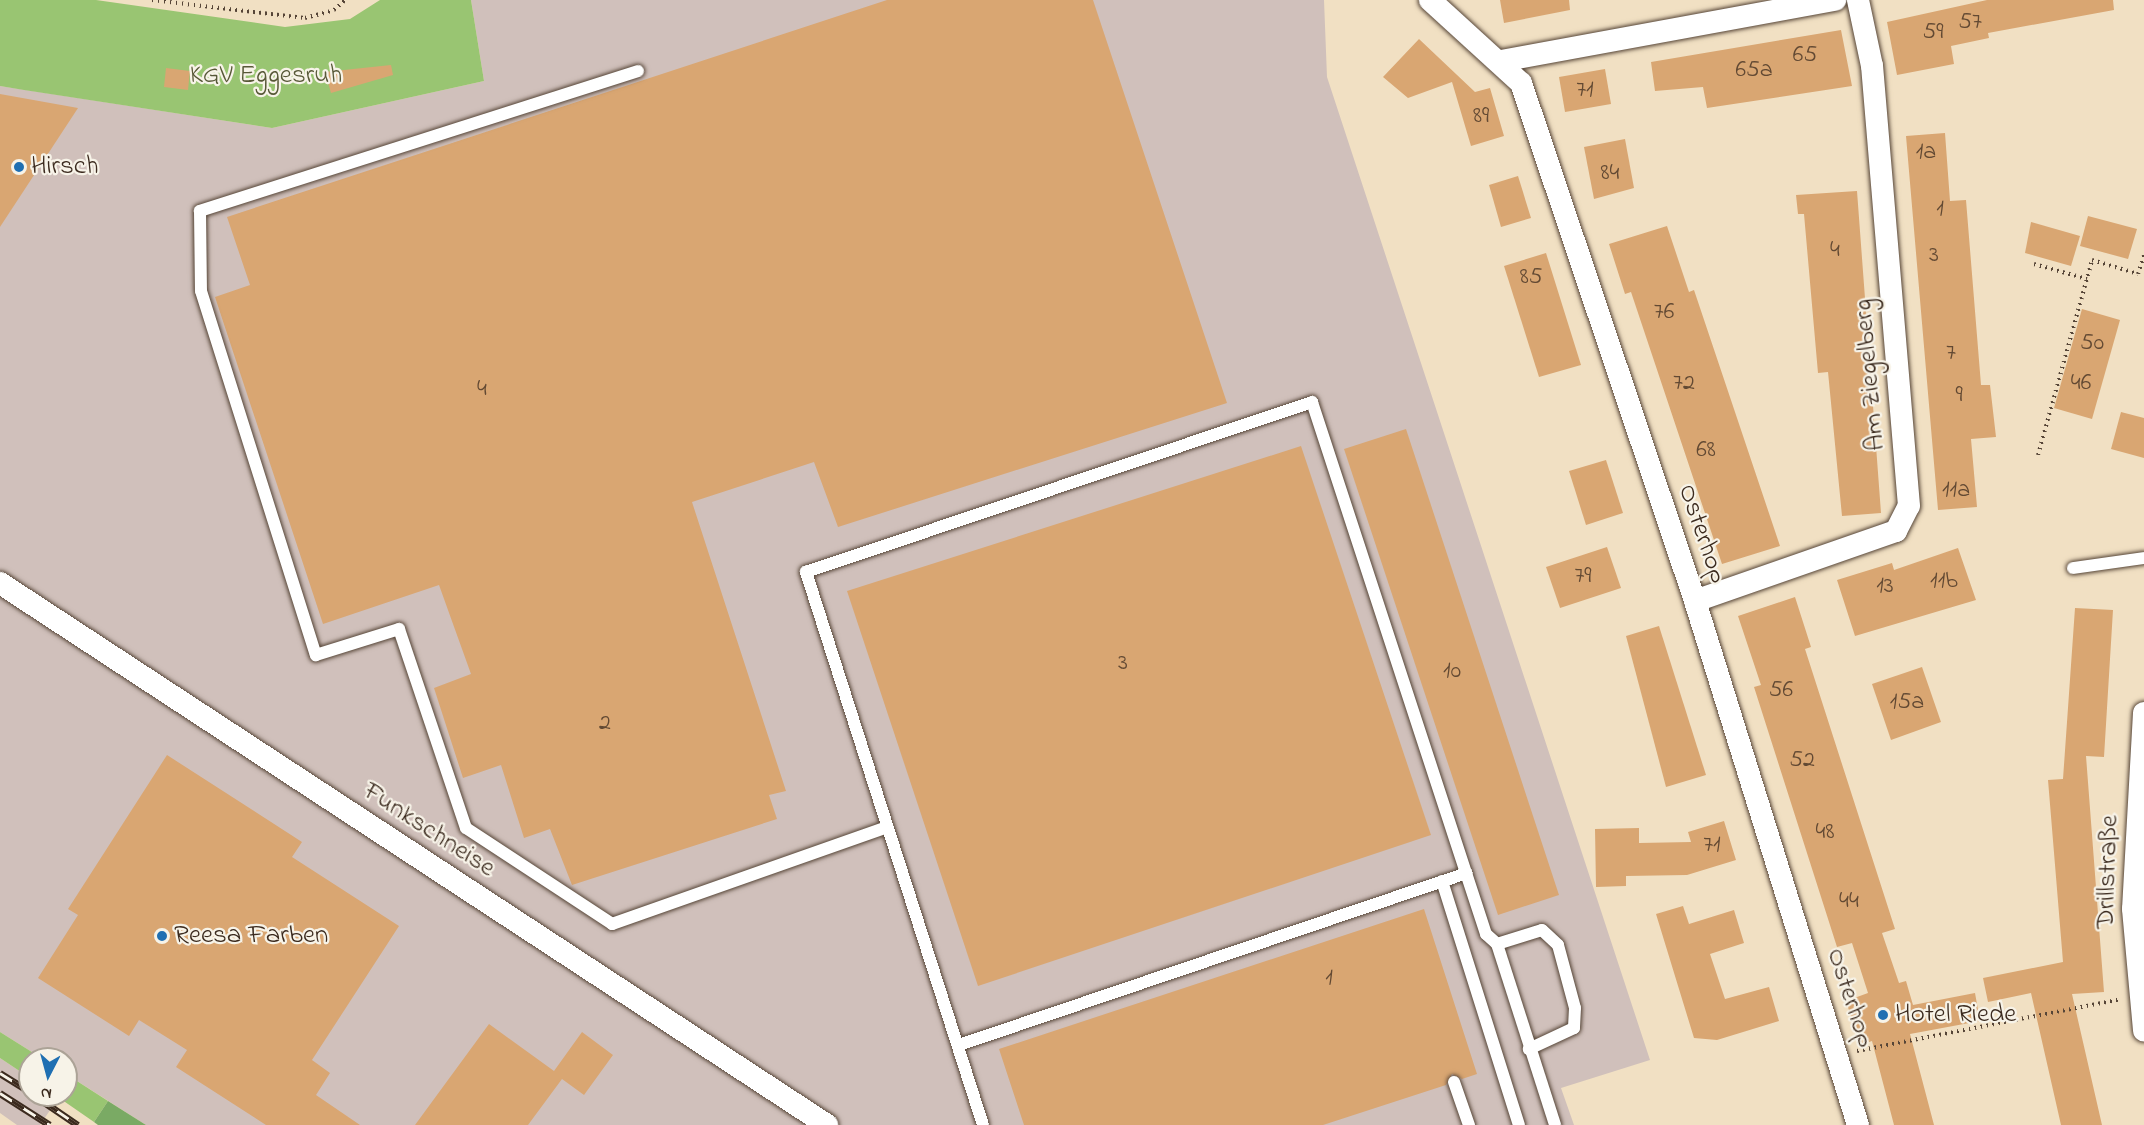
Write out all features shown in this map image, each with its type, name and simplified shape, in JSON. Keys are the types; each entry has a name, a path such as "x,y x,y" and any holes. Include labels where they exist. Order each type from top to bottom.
{"street":[{"name":"Osterhop","path":"1430,0 1472,43 1501,61 1521,83 1695,601 1839,1055 1858,1125"},
{"path":"1501,61 1834,0"},
{"name":"Am Ziegelberg","path":"1695,601 1896,531 1910,506 1872,66 1858,0"},
{"name":"Funkschneise","path":"0,583 827,1125"},
{"name":"Drillstraße","path":"2144,713 2133,909 2139,999 2144,1031"}],"lane":[{"path":"638,71 200,211 201,291 316,655 399,629 466,828 612,924 887,827"},
{"path":"983,1125 806,572 1312,402 1486,934 1497,944 1554,1125"},
{"path":"2073,568 2144,558"},
{"path":"959,1045 1467,873"},
{"path":"1443,881 1519,1125"},
{"path":"1497,944 1542,930 1558,945 1577,1019 1575,1028 1529,1048"},
{"path":"1454,1082 1468,1125"}],"path":[{"path":"152,0 305,18 333,10 345,0"},
{"path":"2038,455 2092,260 2138,274 2144,255"},
{"path":"2034,264 2087,279"},
{"path":"1839,1055 2139,999"}],"shaded area":[{"path":"471,0 1324,0 1327,77 1650,1060 1561,1088 1574,1125 146,1125 78,1082 78,1047 24,1047 0,1032 0,86 272,128 484,81"},
{"path":"0,1058 18,1070 18,1107 52,1107 40,1125 17,1125 0,1113"}],"green space":[{"name":"KGV Eggesruh","path":"0,0 96,0 285,27 350,19 380,0 471,0 484,81 272,128 0,86"},
{"path":"0,1032 24,1047 18,1047 18,1070 0,1058"},
{"path":"78,1082 108,1101 94,1122 72,1107 78,1107"},
{"path":"108,1101 146,1125 98,1125 94,1122"}],"building":[{"path":"887,0 1093,0 1227,403 838,527 814,462 692,502 786,791 769,795 777,819 572,885 550,829 524,838 501,765 463,778 434,688 471,674 439,585 323,624 215,297 250,285 227,217"},
{"path":"1500,0 1569,0 1570,10 1504,23"},
{"path":"1987,0 2113,0 2114,10 1988,33 1989,38 1951,46 1954,64 1897,75 1887,22"},
{"path":"1841,30 1852,86 1707,108 1703,87 1655,91 1651,62"},
{"path":"1419,39 1475,92 1490,88 1504,136 1471,146 1452,82 1408,98 1383,77"},
{"path":"391,65 393,75 331,93 325,72"},
{"path":"166,68 190,71 188,90 164,87"},
{"path":"1605,69 1611,104 1565,112 1559,77"},
{"name":"Hirsch","path":"0,94 78,108 0,227"},
{"path":"1945,133 1950,201 1966,200 1981,385 1990,385 1996,437 1971,439 1977,507 1938,510 1906,136"},
{"path":"1625,139 1634,188 1594,199 1584,147"},
{"path":"1518,176 1531,218 1501,227 1489,185"},
{"path":"1857,191 1881,513 1842,516 1828,372 1818,373 1804,214 1798,214 1796,195"},
{"path":"2088,216 2137,229 2128,259 2080,246"},
{"path":"2031,222 2080,236 2071,266 2025,253"},
{"path":"1667,226 1689,292 1694,290 1780,546 1722,564 1631,292 1625,294 1609,244"},
{"path":"1546,253 1581,365 1539,377 1504,266"},
{"path":"2082,309 2120,320 2092,419 2054,408"},
{"path":"2121,412 2144,418 2144,458 2111,449"},
{"path":"1406,429 1559,895 1498,915 1344,449"},
{"path":"1301,446 1431,835 978,986 847,591"},
{"path":"1606,460 1623,513 1586,525 1569,471"},
{"path":"1607,547 1621,588 1560,608 1546,567"},
{"path":"1958,548 1976,600 1855,636 1837,580 1892,563 1894,570"},
{"path":"1795,597 1811,647 1805,649 1895,929 1882,933 1899,983 1906,981 1913,1005 1975,993 1980,1021 1910,1034 1934,1125 1894,1125 1872,1041 1860,1045 1846,1001 1868,993 1852,943 1837,947 1754,687 1761,685 1738,616"},
{"path":"2075,608 2113,610 2104,757 2086,756 2104,992 2072,994 2102,1125 2061,1125 2031,993 1988,1002 1983,978 2063,962 2048,780 2063,779"},
{"path":"1659,626 1706,775 1666,787 1626,636"},
{"path":"1922,667 1941,722 1891,740 1872,684"},
{"name":"Reesa Farben","path":"167,755 302,842 292,857 399,926 312,1060 330,1073 316,1095 360,1125 266,1125 176,1067 187,1050 139,1020 129,1036 38,978 78,915 68,909"},
{"path":"1724,821 1736,860 1687,875 1626,876 1626,886 1596,887 1595,829 1639,828 1639,843 1691,842 1688,832"},
{"path":"1683,906 1689,924 1734,910 1744,943 1710,954 1725,999 1769,987 1779,1021 1717,1040 1694,1038 1656,914"},
{"path":"1424,909 1477,1074 1462,1079 1452,1074 1446,1085 1323,1125 1024,1125 999,1049"},
{"path":"489,1024 554,1071 582,1032 613,1055 584,1095 562,1079 528,1125 415,1125"}],"railway":[{"path":"0,1073 18,1084"},
{"path":"0,1093 50,1125"},
{"path":"52,1107 78,1125"}],"place":[{"name":"Hirsch","path":"19,167"},
{"name":"Reesa Farben","path":"162,936"},
{"name":"Hotel Riede","path":"1883,1015"}]}
